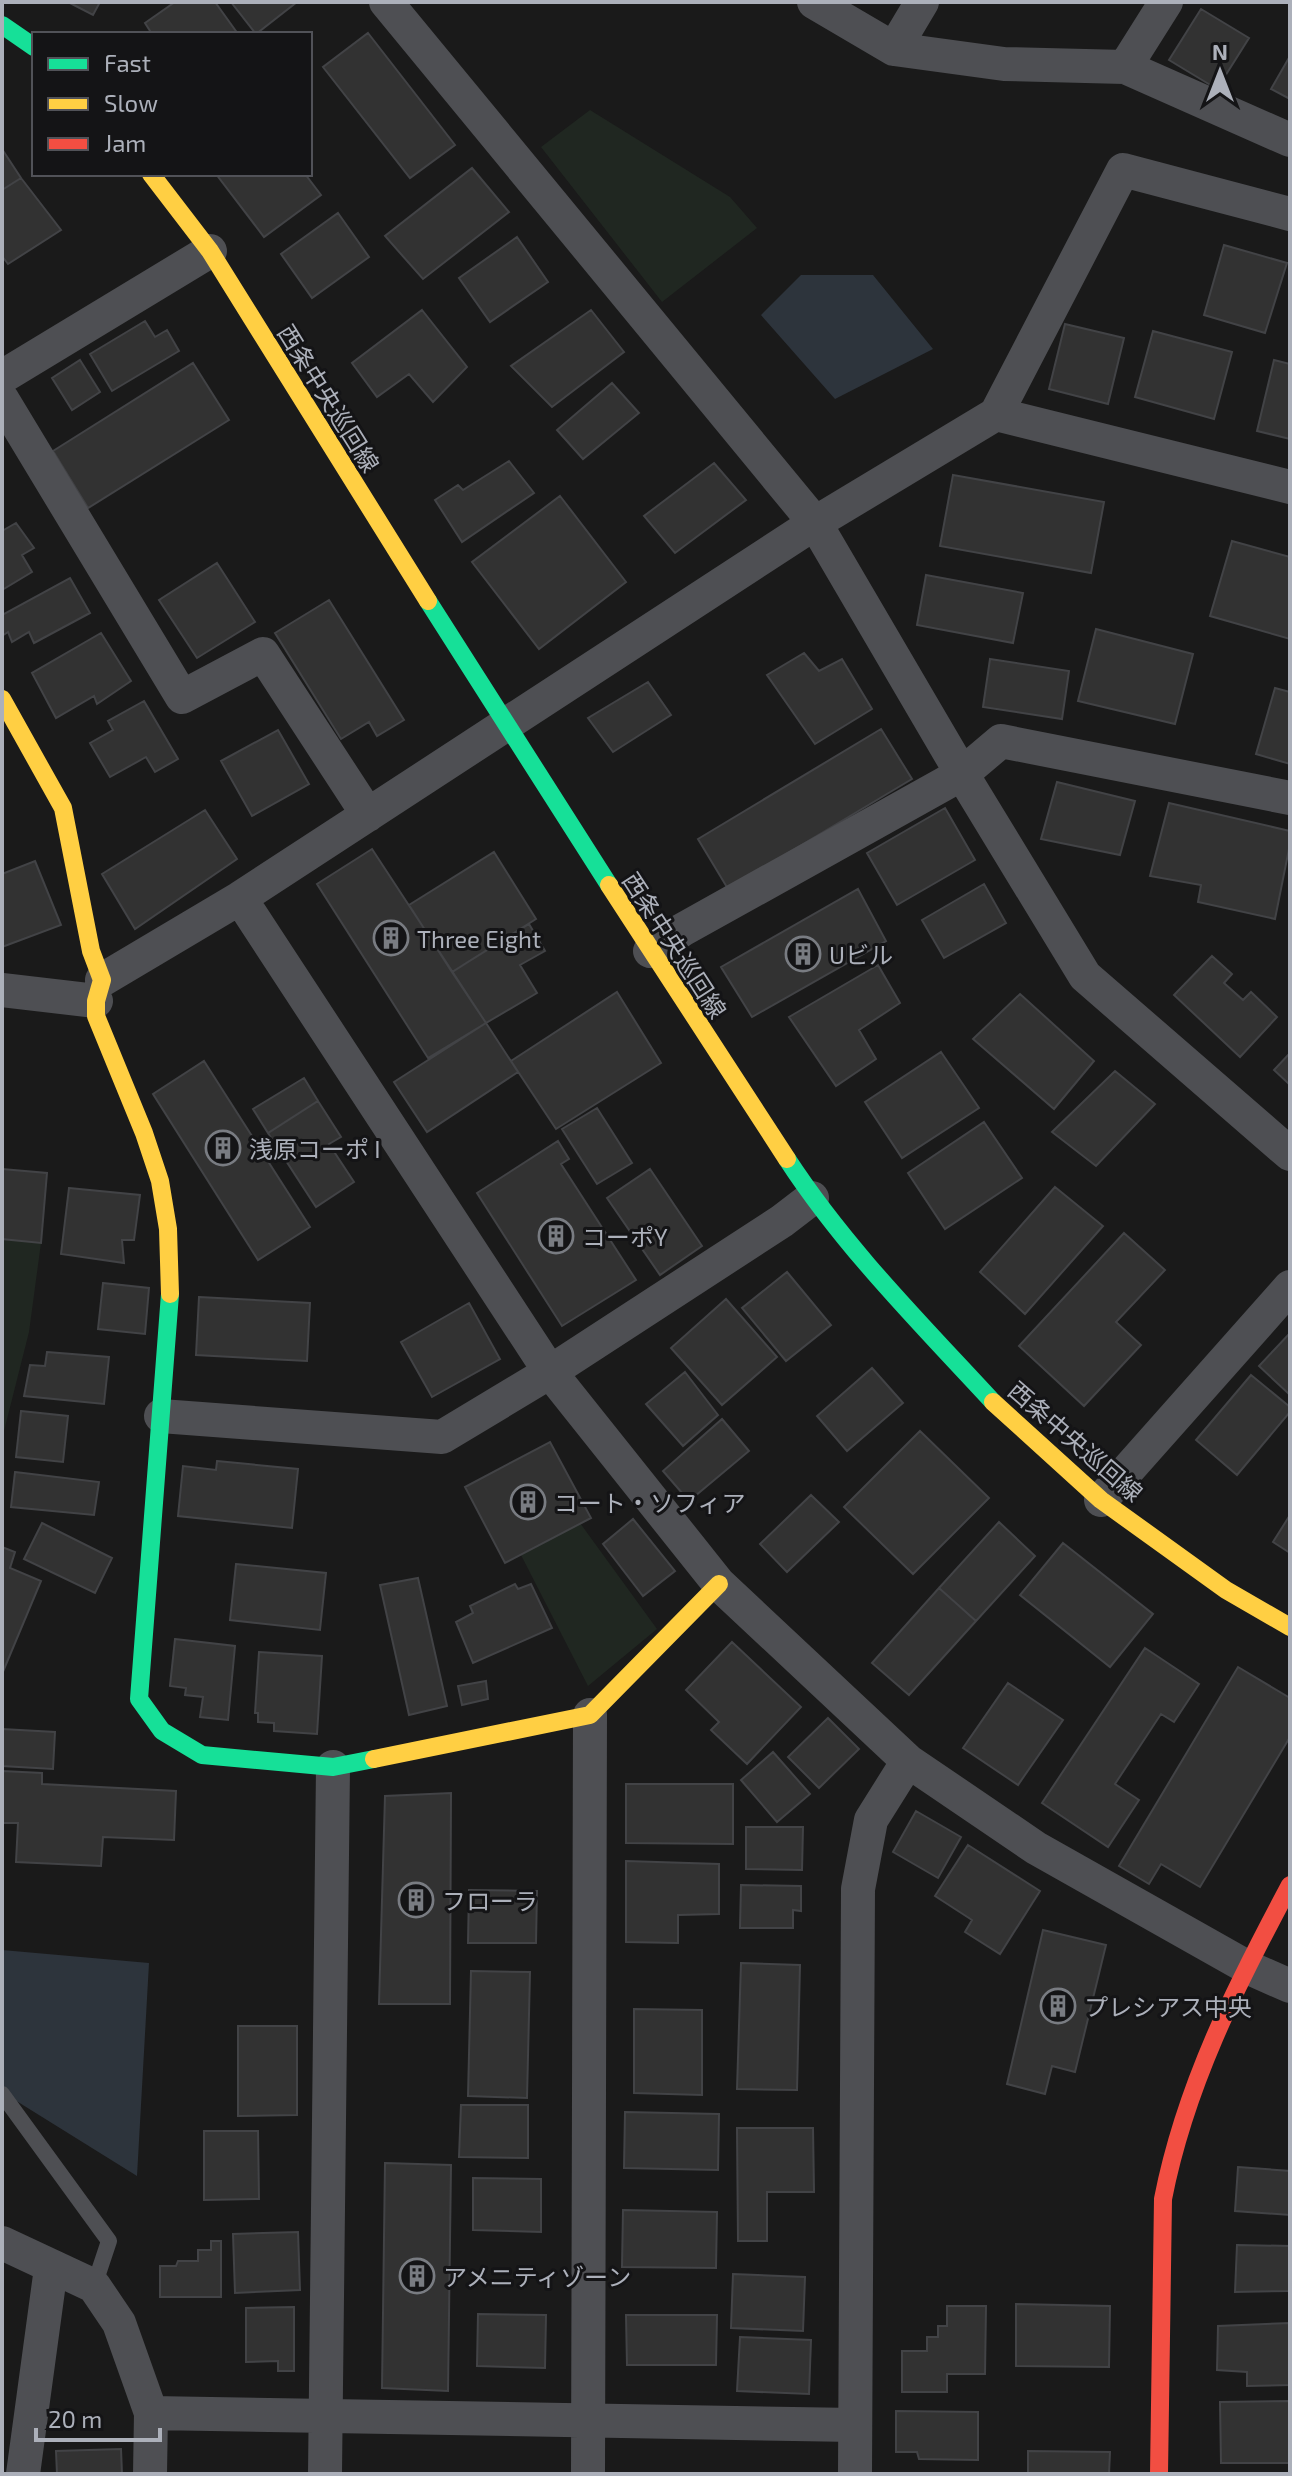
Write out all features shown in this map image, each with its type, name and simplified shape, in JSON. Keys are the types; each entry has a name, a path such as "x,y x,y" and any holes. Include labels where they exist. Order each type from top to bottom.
{"street":[{"path":"386,2 815,523 1085,976 1290,1154"},
{"path":"814,2 894,49 1004,64 1125,67 1290,140"},
{"path":"894,49 922,2"},
{"path":"1125,67 1166,2"},
{"path":"2,25 32,46"},
{"path":"2,990 99,990 815,523 996,414 1123,170 1290,214"},
{"name":"西条中央巡回線","path":"153,176 210,251 505,725 812,1198 852,1248 998,1408 1101,1500 1226,1590 1290,1627"},
{"path":"2,377 210,251"},
{"path":"2,399 182,697 263,654 368,815"},
{"path":"996,414 1290,487"},
{"path":"2,699 63,808 99,990 96,1016 153,1161 164,1202 169,1241 170,1303 139,1699 162,1731 202,1755 333,1767 590,1715 719,1584"},
{"path":"650,951 682,930 962,774 1001,741 1290,798"},
{"path":"240,898 550,1372 719,1584 908,1761 1036,1848 1247,1967 1290,1986"},
{"path":"161,1416 324,1434 442,1437 550,1372 782,1221 812,1198"},
{"path":"1101,1500 1290,1289"},
{"path":"588,2474 590,1715"},
{"path":"855,2474 858,1889 871,1820 908,1761"},
{"path":"325,2474 333,1767"},
{"path":"1159,2474 1163,2199 1170,2158 1210,2046 1290,1885"},
{"path":"2,2243 94,2286 119,2323 151,2413 150,2474"},
{"path":"23,2474 51,2268"},
{"path":"151,2413 855,2425"}],"lane":[{"path":"2,2094 109,2241 94,2286"}],"shaded area":[{"path":"590,110 730,197 757,228 662,302 541,147"},
{"path":"801,275 873,275 933,349 835,399 761,315"},
{"path":"2,1239 41,1243 29,1332 2,1439"},
{"path":"580,1523 657,1629 588,1686 521,1555"},
{"path":"2,1950 149,1963 137,2176 2,2092"}],"building":[{"path":"68,2 100,2 93,15"},
{"path":"175,2 215,2 237,32 151,32 145,23"},
{"path":"231,2 297,2 259,32 254,32"},
{"path":"1201,9 1249,38 1217,89 1169,60"},
{"path":"368,33 455,145 410,178 323,67"},
{"path":"1290,56 1290,99 1271,89"},
{"path":"2,149 21,178 2,190"},
{"path":"472,168 509,212 423,279 385,236"},
{"path":"218,176 307,176 321,195 264,237"},
{"path":"21,178 61,230 8,264 2,256 2,190"},
{"path":"338,213 369,257 312,298 281,254"},
{"path":"517,237 548,282 490,322 459,278"},
{"path":"1224,245 1287,263 1265,333 1204,315"},
{"path":"422,310 467,367 433,402 409,374 377,397 352,363"},
{"path":"591,310 624,352 552,407 511,366"},
{"path":"145,321 155,337 167,330 179,351 112,391 90,354"},
{"path":"1065,324 1124,338 1108,404 1049,389"},
{"path":"1153,331 1232,352 1214,419 1135,397"},
{"path":"80,360 100,392 72,410 52,378"},
{"path":"1274,360 1290,364 1290,439 1257,431"},
{"path":"193,363 229,420 88,508 53,451"},
{"path":"612,383 639,413 583,459 557,430"},
{"path":"509,461 534,493 462,542 435,500 458,485 463,490"},
{"path":"714,463 746,500 675,553 644,516"},
{"path":"953,475 1104,502 1091,573 940,546"},
{"path":"560,496 626,582 539,649 472,562"},
{"path":"16,523 34,548 22,555 32,572 2,590 2,531"},
{"path":"1232,541 1290,557 1290,639 1210,616"},
{"path":"217,563 255,622 197,658 159,600"},
{"path":"926,575 1023,593 1013,643 917,625"},
{"path":"70,578 90,613 34,643 29,632 12,642 8,632 2,636 2,615"},
{"path":"329,600 404,720 377,736 369,722 341,739 275,633"},
{"path":"1096,629 1193,654 1175,724 1078,701"},
{"path":"101,633 131,681 97,704 94,696 56,718 32,673"},
{"path":"804,653 819,671 842,659 872,709 815,744 767,675"},
{"path":"990,659 1069,671 1062,719 983,707"},
{"path":"648,682 671,715 613,752 588,718"},
{"path":"1275,688 1290,692 1290,764 1256,754"},
{"path":"144,701 178,759 155,772 146,757 110,777 90,743 113,730 108,721"},
{"path":"881,729 912,779 728,889 698,839"},
{"path":"278,730 309,784 252,816 221,761"},
{"path":"1057,782 1135,801 1120,855 1041,839"},
{"path":"1169,803 1290,831 1275,919 1198,902 1201,885 1150,876"},
{"path":"945,808 975,860 897,905 867,853"},
{"path":"205,810 237,859 135,929 102,874"},
{"name":"Three Eight","path":"372,849 486,1023 428,1058 317,884"},
{"path":"494,852 536,919 452,972 409,905"},
{"path":"35,861 61,925 2,947 2,874"},
{"path":"984,884 1006,923 944,958 922,920"},
{"name":"Uビル","path":"858,889 886,941 752,1017 721,967"},
{"path":"529,924 545,951 520,965 537,993 486,1023 452,972"},
{"path":"1212,956 1232,974 1224,983 1243,1000 1251,992 1277,1017 1240,1057 1174,995"},
{"path":"878,965 900,1003 859,1030 876,1059 836,1086 789,1017"},
{"path":"617,992 661,1063 556,1129 511,1061"},
{"path":"1020,994 1094,1061 1054,1109 973,1039"},
{"path":"486,1023 518,1072 427,1132 394,1082"},
{"path":"941,1052 979,1108 902,1158 865,1102"},
{"path":"1290,1053 1290,1085 1274,1070"},
{"name":"浅原コーポ I","path":"204,1061 310,1227 258,1260 153,1094"},
{"path":"1115,1071 1155,1104 1096,1166 1052,1132"},
{"path":"304,1078 318,1101 268,1133 253,1109"},
{"path":"318,1101 341,1137 329,1144 354,1182 316,1207 268,1133"},
{"path":"597,1108 632,1163 597,1184 562,1129"},
{"path":"984,1122 1022,1178 945,1229 908,1173"},
{"name":"コーポY","path":"558,1141 569,1159 561,1164 636,1280 562,1326 477,1193"},
{"path":"2,1169 47,1173 41,1243 2,1239"},
{"path":"650,1169 702,1246 660,1275 607,1198"},
{"path":"1055,1187 1103,1226 1025,1314 980,1272"},
{"path":"69,1188 140,1195 134,1240 122,1240 124,1263 61,1254"},
{"path":"1124,1233 1165,1270 1116,1322 1141,1345 1084,1406 1019,1346"},
{"path":"787,1272 831,1325 786,1361 742,1308"},
{"path":"103,1283 149,1288 145,1334 98,1329"},
{"path":"199,1297 310,1303 307,1361 196,1355"},
{"path":"726,1299 777,1357 722,1405 671,1348"},
{"path":"469,1303 500,1359 432,1397 401,1342"},
{"path":"1290,1333 1290,1395 1259,1366"},
{"path":"47,1352 109,1357 104,1404 24,1396 30,1365 45,1366"},
{"path":"872,1368 903,1403 847,1451 817,1416"},
{"path":"685,1372 718,1415 683,1446 646,1404"},
{"path":"1251,1375 1290,1407 1290,1412 1237,1475 1196,1440"},
{"path":"21,1411 68,1416 63,1462 16,1457"},
{"path":"722,1419 749,1451 689,1501 663,1471"},
{"path":"920,1431 989,1498 913,1574 844,1507"},
{"name":"コート・ソフィア","path":"550,1442 591,1518 505,1563 465,1487"},
{"path":"217,1461 298,1469 292,1528 178,1516 183,1466 216,1470"},
{"path":"15,1472 99,1482 94,1515 11,1507"},
{"path":"811,1495 839,1522 787,1572 760,1544"},
{"path":"1290,1515 1290,1553 1273,1542"},
{"path":"633,1519 675,1571 643,1596 603,1544"},
{"path":"999,1522 1035,1556 976,1621 939,1588"},
{"path":"42,1523 112,1558 95,1593 24,1559"},
{"path":"1063,1543 1153,1614 1110,1667 1020,1595"},
{"path":"2,1547 15,1552 10,1568 41,1581 2,1674"},
{"path":"236,1564 326,1573 320,1630 230,1620"},
{"path":"418,1578 447,1706 409,1715 380,1585"},
{"path":"515,1584 518,1589 531,1584 552,1628 473,1663 456,1622 473,1613 470,1606"},
{"path":"939,1588 976,1621 909,1695 872,1663"},
{"path":"175,1639 235,1646 228,1720 200,1717 203,1697 185,1695 186,1688 170,1686"},
{"path":"732,1642 801,1707 747,1764 711,1730 719,1722 686,1690"},
{"path":"1145,1648 1199,1684 1174,1722 1161,1714 1115,1784 1139,1800 1108,1847 1042,1803"},
{"path":"259,1652 322,1656 317,1734 274,1731 274,1723 258,1722 258,1713 255,1713"},
{"path":"1238,1667 1290,1698 1290,1737 1200,1887 1161,1864 1149,1884 1119,1866"},
{"path":"486,1681 488,1699 462,1705 458,1686"},
{"path":"1008,1683 1063,1720 1018,1785 963,1748"},
{"path":"828,1718 859,1749 819,1788 788,1757"},
{"path":"2,1729 55,1732 53,1769 2,1766"},
{"path":"773,1752 810,1794 777,1822 741,1780"},
{"path":"2,1771 42,1773 42,1784 176,1791 174,1840 103,1837 101,1866 16,1862 18,1823 2,1823"},
{"path":"626,1784 733,1784 733,1844 626,1843"},
{"name":"フローラ","path":"451,1793 450,2004 379,2004 385,1796"},
{"path":"916,1811 961,1837 938,1878 893,1852"},
{"path":"746,1827 803,1827 802,1870 746,1869"},
{"path":"968,1845 1040,1891 1000,1954 965,1932 972,1920 935,1896"},
{"path":"626,1861 719,1864 719,1914 678,1915 678,1943 626,1942"},
{"path":"741,1885 801,1886 801,1911 793,1910 793,1928 740,1928"},
{"path":"469,1890 537,1891 536,1943 468,1943"},
{"name":"プレシアス中央","path":"1043,1930 1106,1945 1075,2072 1052,2066 1045,2094 1007,2084"},
{"path":"741,1963 800,1965 797,2090 737,2089"},
{"path":"471,1971 530,1972 527,2098 468,2096"},
{"path":"634,2009 702,2010 702,2095 634,2093"},
{"path":"238,2026 297,2026 297,2115 238,2116"},
{"path":"461,2105 528,2105 528,2158 459,2157"},
{"path":"625,2112 719,2114 718,2170 624,2168"},
{"path":"737,2128 813,2128 814,2192 767,2192 767,2241 738,2241"},
{"path":"204,2131 258,2131 259,2199 204,2200"},
{"name":"アメニティゾーン","path":"385,2163 451,2165 448,2391 382,2388"},
{"path":"1238,2167 1290,2171 1290,2215 1235,2211"},
{"path":"473,2178 541,2179 541,2232 473,2230"},
{"path":"623,2210 717,2212 716,2268 622,2267"},
{"path":"298,2232 300,2290 235,2293 233,2234"},
{"path":"211,2241 221,2241 221,2297 160,2297 160,2266 176,2266 178,2261 198,2261 198,2250 211,2250"},
{"path":"1237,2245 1290,2246 1290,2291 1235,2292"},
{"path":"733,2274 805,2277 803,2331 731,2328"},
{"path":"1016,2304 1110,2306 1109,2367 1016,2366"},
{"path":"947,2306 986,2306 985,2374 947,2374 947,2392 902,2392 902,2351 927,2351 927,2337 938,2337 938,2326 947,2326"},
{"path":"294,2307 294,2371 278,2371 278,2361 246,2362 246,2308"},
{"path":"478,2314 546,2315 545,2368 477,2366"},
{"path":"626,2315 717,2315 716,2365 627,2365"},
{"path":"1290,2323 1290,2385 1247,2386 1247,2372 1217,2370 1218,2326"},
{"path":"740,2337 811,2340 809,2394 737,2391"},
{"path":"1290,2401 1290,2463 1221,2463 1220,2402"},
{"path":"896,2411 978,2412 978,2460 919,2459 917,2452 896,2452"},
{"path":"121,2449 122,2474 57,2474 56,2451"},
{"path":"1028,2451 1110,2452 1109,2474 1028,2474"}],"traffic: fast":[{"path":"2,25 32,46"},
{"path":"428,601 609,885"},
{"path":"787,1159 859,1254 993,1402"},
{"path":"170,1294 139,1699 162,1731 202,1755 333,1767 374,1759"}],"traffic: slow":[{"path":"153,176 210,251 428,601"},
{"path":"2,699 63,808 91,951 102,980 96,1001 96,1016 144,1133 160,1181 168,1229 170,1294"},
{"path":"609,885 787,1159"},
{"path":"993,1402 1101,1500 1226,1590 1290,1627"},
{"path":"374,1759 590,1715 719,1584"}],"traffic: jam":[{"path":"1159,2474 1163,2199 1185,2116 1214,2038 1290,1885"}],"place":[{"name":"Three Eight","path":"391,938"},
{"name":"Uビル","path":"803,954"},
{"name":"浅原コーポ I","path":"223,1148"},
{"name":"コーポY","path":"556,1236"},
{"name":"コート・ソフィア","path":"528,1502"},
{"name":"フローラ","path":"416,1900"},
{"name":"プレシアス中央","path":"1058,2006"},
{"name":"アメニティゾーン","path":"417,2276"}]}
